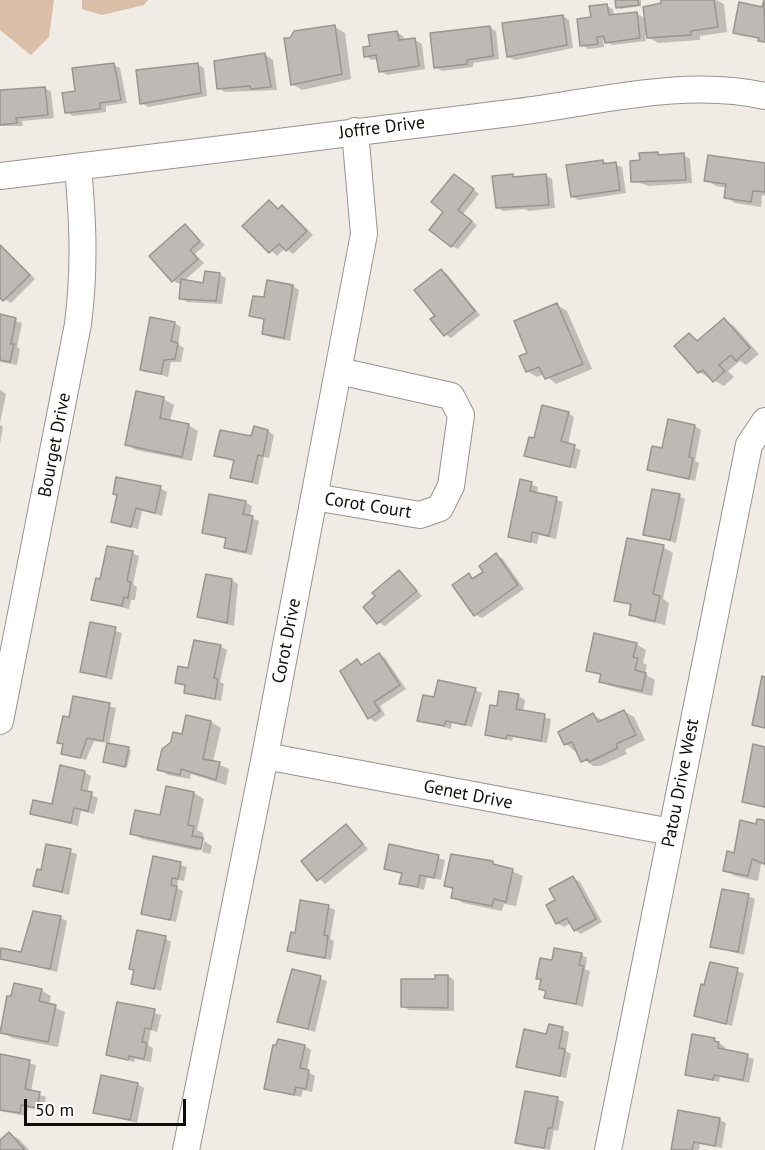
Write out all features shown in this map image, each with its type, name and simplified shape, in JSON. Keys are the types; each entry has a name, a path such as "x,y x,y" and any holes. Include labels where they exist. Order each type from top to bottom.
{"street":[{"name":"Joffre Drive","path":"0,177 668,91 745,92 765,96"},
{"name":"Corot Drive","path":"186,1150 265,756 364,234 355,131"},
{"name":"Bourget Drive","path":"0,721 78,324 84,279 84,238 78,167"},
{"name":"Corot Court","path":"314,497 420,514 440,508 451,486 461,416 451,396 339,371"},
{"name":"Patou Drive West","path":"608,1150 749,445 765,421"},
{"name":"Genet Drive","path":"265,756 670,832"}],"shaded area":[{"path":"0,0 54,0 49,37 31,55 0,30"},
{"path":"82,0 148,0 144,5 102,15 82,9"}],"building":[{"path":"615,0 638,0 639,5 616,8"},
{"path":"661,0 714,0 718,27 691,31 691,35 647,38 643,7 661,3"},
{"path":"764,0 765,42 758,41 759,38 733,33 739,2 762,7"},
{"path":"607,4 609,15 637,12 640,38 605,43 604,36 597,37 598,44 580,46 577,19 591,17 589,6"},
{"path":"563,15 567,45 507,57 502,23"},
{"path":"335,25 342,74 291,85 284,38 290,38 294,31"},
{"path":"490,26 493,56 467,60 467,64 434,68 430,33"},
{"path":"397,31 399,40 415,38 419,66 379,72 376,55 364,57 363,47 370,46 368,35"},
{"path":"265,53 271,87 217,89 214,61"},
{"path":"114,63 121,100 100,103 100,109 65,113 62,93 75,91 72,68"},
{"path":"198,63 201,93 140,104 136,70"},
{"path":"45,87 48,115 16,118 17,123 0,125 0,90"},
{"path":"658,152 658,155 684,153 686,180 631,182 630,161 640,160 639,153"},
{"path":"708,155 765,163 765,192 753,191 751,202 724,198 726,184 704,181"},
{"path":"603,160 603,164 616,162 620,190 571,197 566,165"},
{"path":"454,174 474,189 458,210 472,221 451,247 429,230 443,212 431,202"},
{"path":"513,174 513,177 546,174 549,205 496,208 492,176"},
{"path":"269,200 278,209 282,205 307,231 286,251 279,244 269,253 242,226"},
{"path":"185,224 200,241 190,250 198,259 172,282 149,256"},
{"path":"0,245 30,275 3,301 0,298"},
{"path":"441,269 475,311 444,336 430,319 435,316 414,290"},
{"path":"205,271 220,273 216,301 179,299 181,279 203,283"},
{"path":"267,280 293,285 284,338 262,334 264,319 249,316 253,296 264,297"},
{"path":"557,303 583,364 545,379 539,367 526,372 519,356 527,353 514,321"},
{"path":"0,314 16,318 10,362 0,360"},
{"path":"150,317 175,322 171,341 178,343 175,359 164,360 161,374 140,370"},
{"path":"724,318 750,348 736,361 731,355 719,365 725,371 713,382 703,370 698,373 674,346 689,333 697,341"},
{"path":"136,391 164,397 160,418 189,424 182,457 125,445"},
{"path":"542,405 569,412 561,441 575,445 570,467 524,456 529,437 534,438"},
{"path":"668,419 695,425 689,457 693,458 689,479 647,470 652,446 662,448"},
{"path":"254,426 268,430 263,456 258,455 252,482 230,478 234,460 214,456 220,430 251,436"},
{"path":"116,477 161,486 155,513 136,508 131,527 111,522 117,495 113,494"},
{"path":"520,479 532,482 530,491 557,497 549,536 532,532 531,542 508,537"},
{"path":"652,489 680,494 670,540 643,535"},
{"path":"209,494 246,501 243,514 253,516 246,552 224,548 226,538 202,533"},
{"path":"627,538 664,545 653,594 660,596 655,621 629,615 631,604 614,601"},
{"path":"107,546 133,551 127,581 131,582 128,598 124,597 122,606 91,600 96,578 100,579"},
{"path":"496,553 518,585 474,616 452,585 469,573 472,579 483,572 479,566"},
{"path":"399,570 417,591 377,624 363,607 375,596 372,593"},
{"path":"206,574 232,579 227,623 197,617"},
{"path":"90,622 116,627 106,677 80,672"},
{"path":"594,633 637,643 633,657 638,658 635,670 646,673 642,691 599,682 601,674 586,671"},
{"path":"194,640 221,645 214,678 218,679 215,699 184,693 185,685 175,683 178,666 188,668"},
{"path":"379,653 400,685 374,702 380,711 368,719 340,671 357,659 361,665"},
{"path":"762,676 765,677 765,728 752,725"},
{"path":"438,680 476,688 465,725 446,721 444,726 417,721 423,695 434,697"},
{"path":"499,691 519,694 516,709 545,714 541,741 507,735 506,739 485,735 490,705 497,706"},
{"path":"73,696 110,703 103,741 87,738 80,758 61,754 63,744 57,743 63,716 69,717"},
{"path":"624,710 636,735 616,744 618,748 589,762 588,759 581,762 572,742 564,745 558,732 593,713 598,722"},
{"path":"186,715 211,721 203,759 220,762 216,780 181,769 180,775 157,770 162,749 171,742 173,732 182,734"},
{"path":"107,743 129,747 125,767 103,762"},
{"path":"753,744 765,747 765,807 742,802"},
{"path":"60,765 85,771 81,790 92,792 88,811 74,808 71,823 30,814 33,800 52,804"},
{"path":"166,786 194,792 188,825 194,826 192,836 203,838 201,849 130,834 135,810 160,815"},
{"path":"757,819 764,820 765,825 765,864 752,859 748,876 723,871 727,851 734,853 740,820 756,824"},
{"path":"346,824 363,844 317,881 301,861"},
{"path":"46,844 71,849 62,892 33,886 37,869 41,870"},
{"path":"389,844 439,855 434,878 420,875 418,887 399,884 402,873 384,869"},
{"path":"451,854 493,861 493,864 513,869 506,902 494,899 492,906 451,898 453,888 444,886"},
{"path":"153,856 181,862 178,879 172,878 171,885 177,886 170,920 141,914"},
{"path":"573,876 596,919 574,931 567,918 556,924 546,905 555,900 549,889"},
{"path":"722,889 749,894 738,952 710,947"},
{"path":"300,900 329,905 324,935 328,936 325,958 287,951 291,932 295,933"},
{"path":"33,911 61,916 50,969 0,959 1,948 21,952"},
{"path":"137,930 166,936 154,989 131,984 134,970 129,969"},
{"path":"554,948 582,953 579,965 584,966 576,1004 544,998 546,991 539,989 541,979 536,979 540,958 552,960"},
{"path":"710,962 738,968 726,1024 694,1016 701,984 704,985"},
{"path":"292,969 321,976 308,1029 277,1022"},
{"path":"435,975 448,975 448,1008 401,1007 401,979 435,979"},
{"path":"14,983 42,989 39,1001 56,1005 48,1042 0,1033 7,996 11,996"},
{"path":"117,1002 155,1009 151,1029 145,1028 142,1042 147,1043 144,1059 129,1056 128,1060 106,1055"},
{"path":"549,1024 563,1027 559,1048 565,1049 560,1076 516,1067 524,1029 546,1034"},
{"path":"692,1034 715,1038 714,1041 719,1042 718,1048 748,1054 743,1080 714,1075 713,1080 685,1075"},
{"path":"278,1039 305,1045 300,1068 309,1070 306,1089 296,1087 294,1095 264,1089 273,1045 276,1045"},
{"path":"0,1054 30,1060 25,1089 40,1092 37,1108 21,1105 20,1113 0,1110"},
{"path":"101,1075 138,1083 130,1120 93,1113"},
{"path":"525,1091 558,1097 552,1128 548,1128 544,1148 515,1143"},
{"path":"678,1110 720,1118 715,1146 694,1142 692,1150 671,1150"},
{"path":"9,1132 25,1150 0,1150 0,1140"}]}
